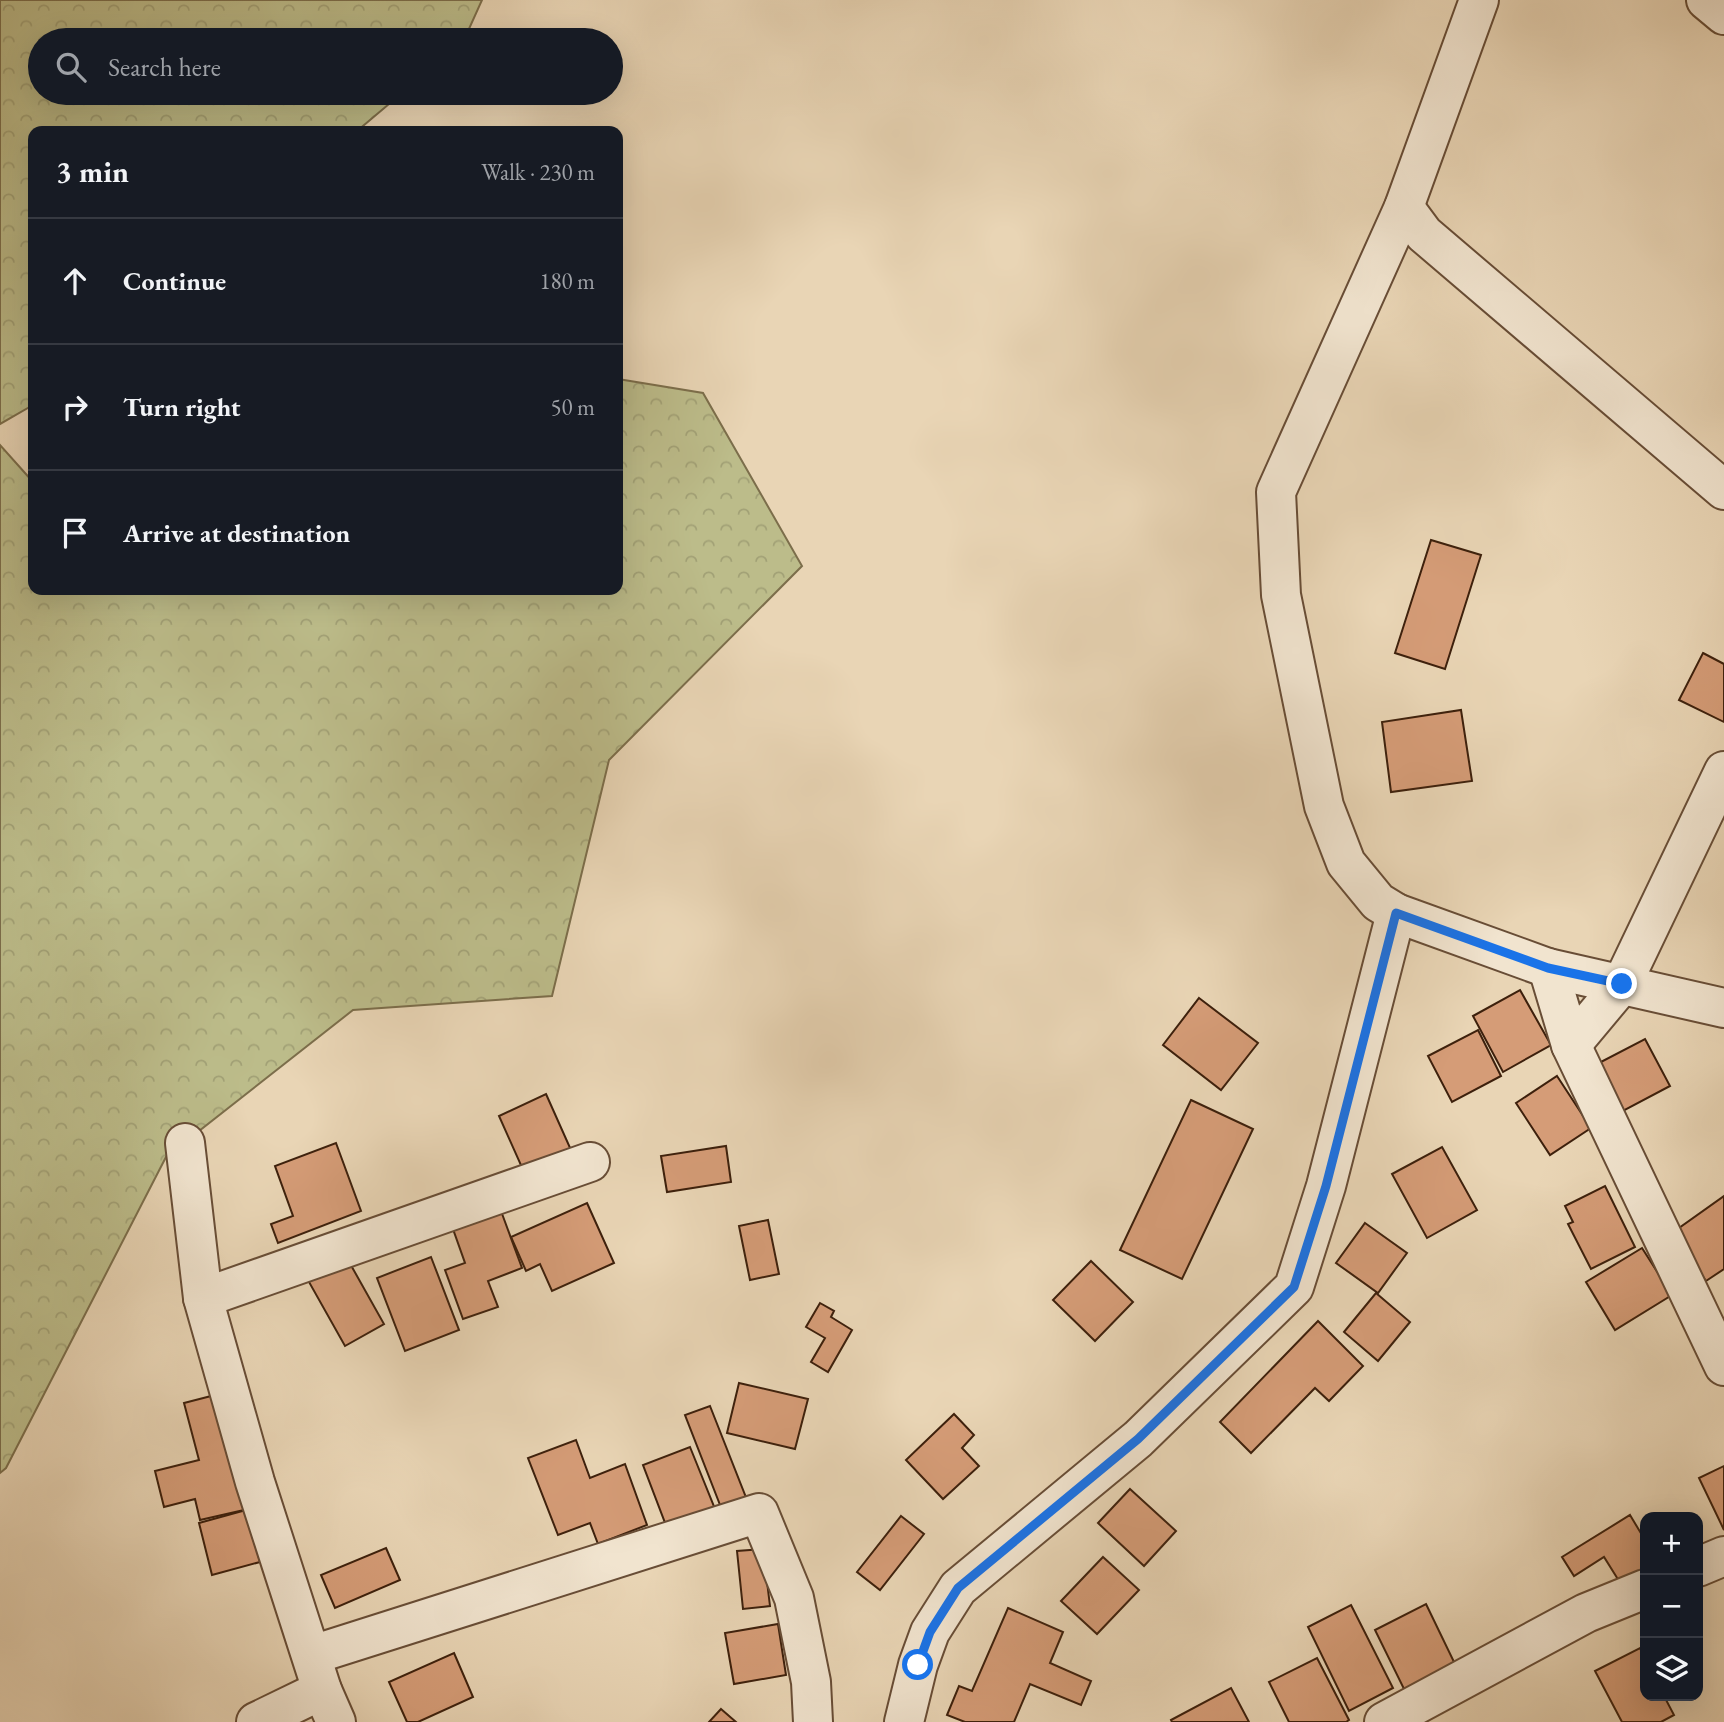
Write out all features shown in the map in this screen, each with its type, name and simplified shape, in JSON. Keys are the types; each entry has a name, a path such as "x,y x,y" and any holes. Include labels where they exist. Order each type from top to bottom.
{"street":[{"path":"1479,0 1404,207 1276,492 1281,595 1324,806 1346,863 1378,902 1396,913 1548,968 1724,1008"},
{"path":"1706,0 1724,15"},
{"path":"1404,207 1424,234 1724,490"},
{"path":"1570,1045 1622,984 1724,771"},
{"path":"904,1722 918,1665 930,1632 958,1588 1138,1439 1294,1287 1326,1186 1396,913"},
{"path":"1548,968 1570,1045 1724,1366"},
{"path":"185,1143 203,1298 255,1482 323,1689"},
{"path":"203,1298 590,1162"},
{"path":"256,1722 323,1689 759,1513 794,1598 811,1682 813,1722"},
{"path":"1703,1565 1724,1556"},
{"path":"1384,1722 1586,1613 1640,1591"}],"green space":[{"path":"0,0 482,0 469,28 28,28 28,105 388,105 363,126 28,126 28,408 0,424"},
{"path":"623,380 703,393 802,566 609,760 552,996 353,1010 166,1157 6,1468 0,1473 0,445 28,476 28,595 623,595"}],"building":[{"path":"1431,540 1481,555 1445,669 1395,653"},
{"path":"1703,653 1724,664 1724,722 1679,700"},
{"path":"1461,710 1472,781 1391,792 1382,722"},
{"path":"1520,990 1551,1045 1503,1072 1473,1016"},
{"path":"1199,998 1258,1043 1221,1090 1163,1045"},
{"path":"1478,1030 1501,1076 1452,1102 1428,1056"},
{"path":"1645,1039 1670,1086 1621,1112 1597,1064"},
{"path":"1557,1076 1591,1128 1550,1155 1516,1103"},
{"path":"546,1094 571,1150 524,1172 499,1116"},
{"path":"1191,1100 1253,1129 1182,1279 1120,1250"},
{"path":"336,1143 361,1211 278,1243 271,1224 293,1216 275,1166"},
{"path":"726,1146 731,1182 667,1192 661,1156"},
{"path":"1442,1147 1477,1210 1427,1238 1392,1174"},
{"path":"1605,1186 1635,1247 1591,1269 1568,1224 1573,1222 1565,1206"},
{"path":"1724,1196 1724,1269 1706,1281 1672,1233"},
{"path":"587,1203 614,1263 552,1291 540,1264 526,1271 511,1237"},
{"path":"501,1211 522,1268 488,1281 498,1307 463,1319 445,1270 465,1263 453,1229"},
{"path":"768,1220 779,1274 750,1280 739,1226"},
{"path":"1365,1223 1407,1253 1378,1293 1336,1263"},
{"path":"1642,1248 1672,1295 1615,1330 1586,1282"},
{"path":"431,1257 459,1330 405,1351 377,1278"},
{"path":"348,1260 384,1324 345,1346 309,1282"},
{"path":"1091,1261 1133,1302 1095,1341 1053,1300"},
{"path":"1376,1293 1410,1322 1378,1361 1344,1332"},
{"path":"820,1303 834,1311 831,1317 852,1330 828,1372 811,1362 825,1338 806,1327"},
{"path":"1318,1321 1363,1366 1329,1401 1315,1388 1251,1453 1220,1422"},
{"path":"739,1383 808,1399 795,1449 727,1433"},
{"path":"215,1395 244,1510 200,1520 195,1499 164,1507 155,1471 199,1460 184,1403"},
{"path":"710,1406 747,1500 722,1510 685,1415"},
{"path":"954,1414 974,1435 962,1448 979,1466 943,1499 906,1460"},
{"path":"576,1440 590,1478 625,1464 647,1525 598,1544 590,1523 558,1535 528,1458"},
{"path":"690,1447 715,1509 667,1528 643,1465"},
{"path":"1724,1466 1724,1530 1699,1478"},
{"path":"1130,1489 1176,1531 1144,1566 1098,1523"},
{"path":"246,1510 260,1562 212,1575 199,1523"},
{"path":"1630,1515 1640,1532 1640,1579 1624,1589 1604,1557 1574,1576 1562,1557"},
{"path":"901,1516 924,1534 880,1590 857,1572"},
{"path":"386,1548 400,1580 335,1608 321,1575"},
{"path":"763,1549 770,1606 743,1609 737,1551"},
{"path":"1103,1557 1139,1590 1097,1634 1061,1601"},
{"path":"1426,1604 1455,1664 1404,1689 1375,1630"},
{"path":"1351,1605 1393,1688 1349,1711 1308,1627"},
{"path":"1008,1608 1063,1632 1050,1663 1091,1681 1081,1705 1030,1684 1014,1722 965,1722 947,1715 959,1686 972,1691"},
{"path":"778,1624 786,1675 734,1684 725,1633"},
{"path":"1640,1648 1640,1701 1667,1701 1674,1715 1661,1722 1622,1722 1595,1671"},
{"path":"454,1653 473,1697 418,1722 407,1722 389,1682"},
{"path":"1317,1658 1349,1720 1346,1722 1289,1722 1269,1682"},
{"path":"1231,1688 1249,1722 1172,1722 1171,1720"},
{"path":"721,1709 736,1722 709,1722"}],"route":[{"path":"918,1665 930,1632 958,1588 1138,1439 1294,1287 1326,1186 1396,913 1548,968 1622,984"}]}
